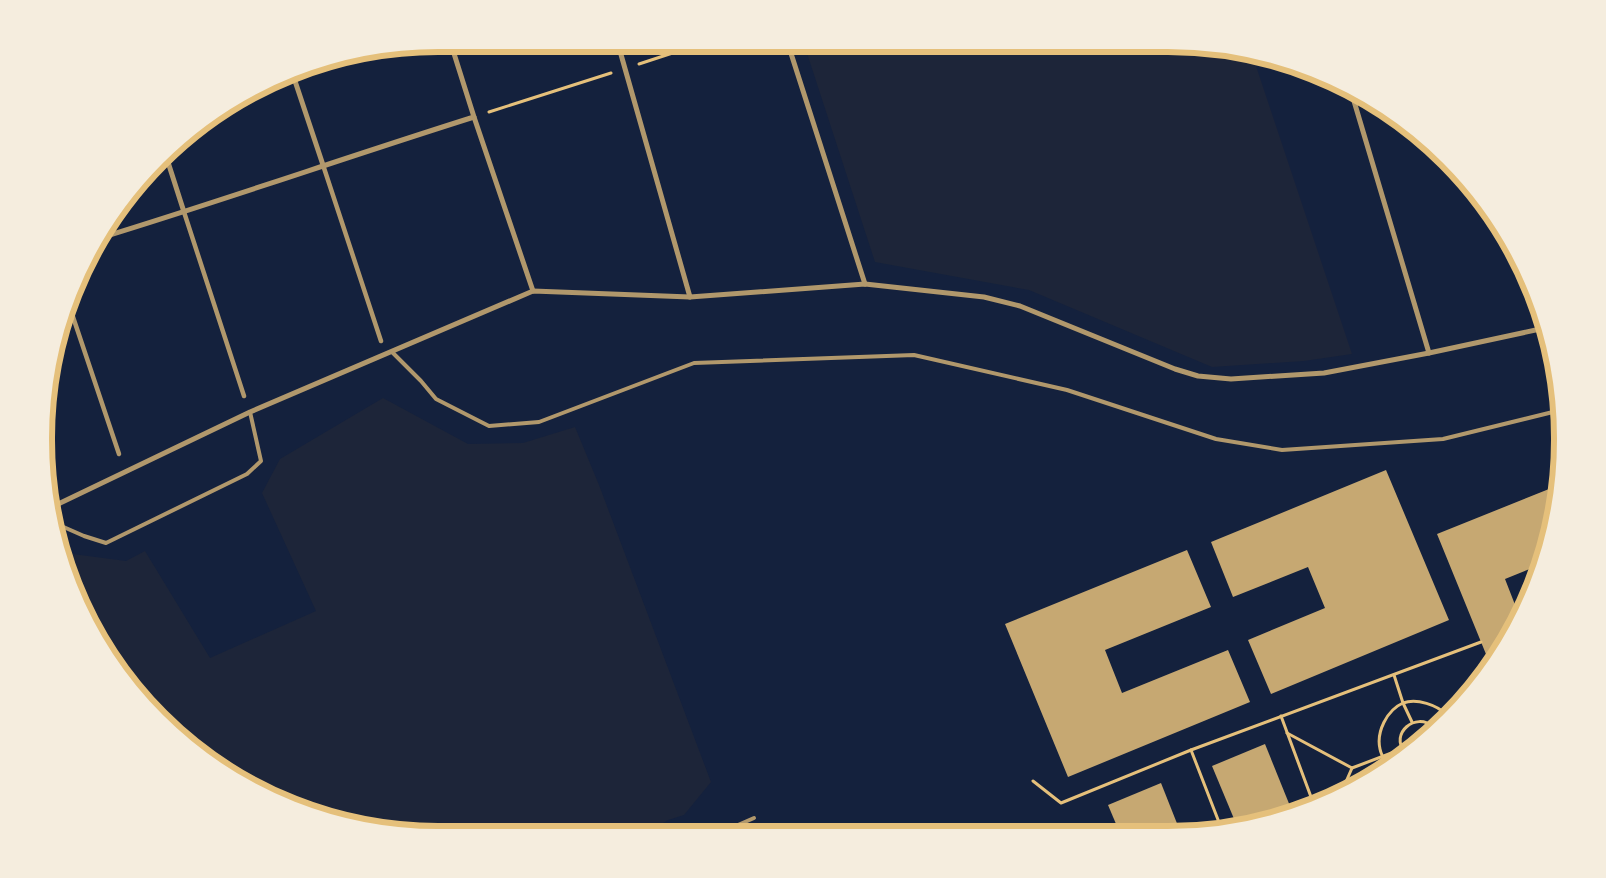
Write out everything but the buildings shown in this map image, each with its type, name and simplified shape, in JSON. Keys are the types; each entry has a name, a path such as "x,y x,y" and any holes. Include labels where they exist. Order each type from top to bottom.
{"street":[{"path":"454,52 533,291"},
{"path":"620,52 690,297"},
{"path":"791,52 864,284"},
{"path":"295,81 382,341"},
{"path":"1354,101 1429,354"},
{"path":"112,234 474,117"},
{"path":"168,164 244,396"},
{"path":"58,504 250,412 533,291 690,297 864,284 984,297 1020,306 1175,369 1198,376 1231,379 1324,373 1429,354 1537,330"},
{"path":"73,316 119,454"}],"lane":[{"path":"392,352 436,399 490,426 539,422 694,363 914,355 1067,390 1216,439 1282,450 1443,439 1553,412"},
{"path":"63,527 106,543 247,474 261,461 250,412"},
{"path":"736,826 754,818"}],"path":[{"path":"474,117 675,52"},
{"path":"1033,781 1061,803 1191,750 1481,642"},
{"path":"1394,675 1403,703 1412,722"},
{"path":"1384,759 1379,748 1379,735 1383,723 1403,703 1424,702 1436,706 1442,710"},
{"path":"1281,716 1311,797"},
{"path":"1402,746 1400,742 1401,734 1406,727 1412,722 1420,721 1428,724"},
{"path":"1287,733 1352,768"},
{"path":"1191,750 1219,822"},
{"path":"1346,782 1352,768 1391,753"}],"shaded area":[{"path":"807,52 1167,52 1192,53 1242,60 1255,63 1352,354 1304,361 1212,367 1029,290 875,262"},
{"path":"383,398 468,444 523,443 575,427 599,485 711,782 684,815 668,820 659,826 414,825 364,818 315,805 291,796 246,774 204,746 184,730 148,694 118,654 92,610 70,554 126,561 145,551 210,658 316,611 262,493 280,459"}]}
